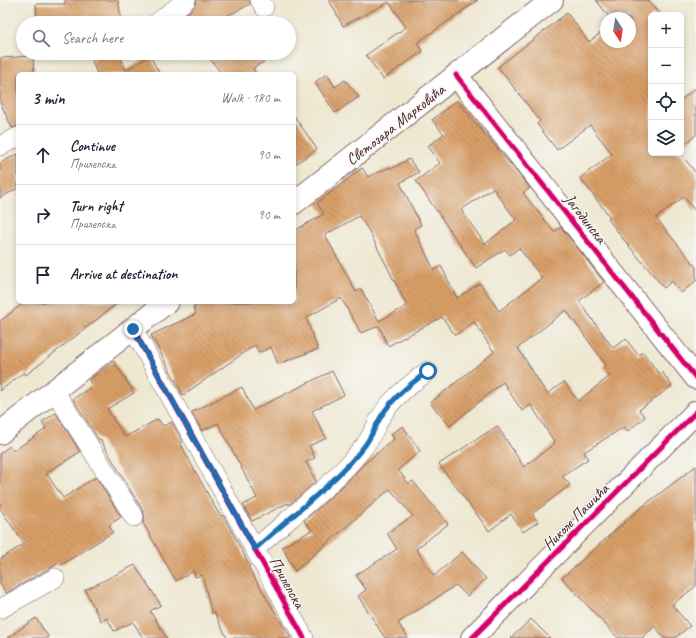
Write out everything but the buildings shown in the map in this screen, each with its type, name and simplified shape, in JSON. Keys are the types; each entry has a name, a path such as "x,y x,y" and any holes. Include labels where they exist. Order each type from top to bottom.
{"street":[{"path":"166,16 186,0"},
{"name":"Светозара Марковића","path":"296,201 552,0"},
{"name":"Јагодинска","path":"456,75 696,378"},
{"path":"0,146 16,138"},
{"path":"0,433 164,304"},
{"name":"Прилепска","path":"133,329 304,638"},
{"name":"Прилепска","path":"255,549 338,475 362,449 373,434 381,416 392,401 428,371"},
{"path":"54,390 134,517"},
{"name":"Николе Пашића","path":"472,638 696,412"},
{"path":"0,609 56,578"}],"cycle path":[{"path":"456,75 696,378"},
{"path":"133,329 304,638"},
{"path":"472,638 696,412"}],"route":[{"path":"133,329 255,549 338,475 362,449 373,434 381,416 392,401 428,371"}]}
